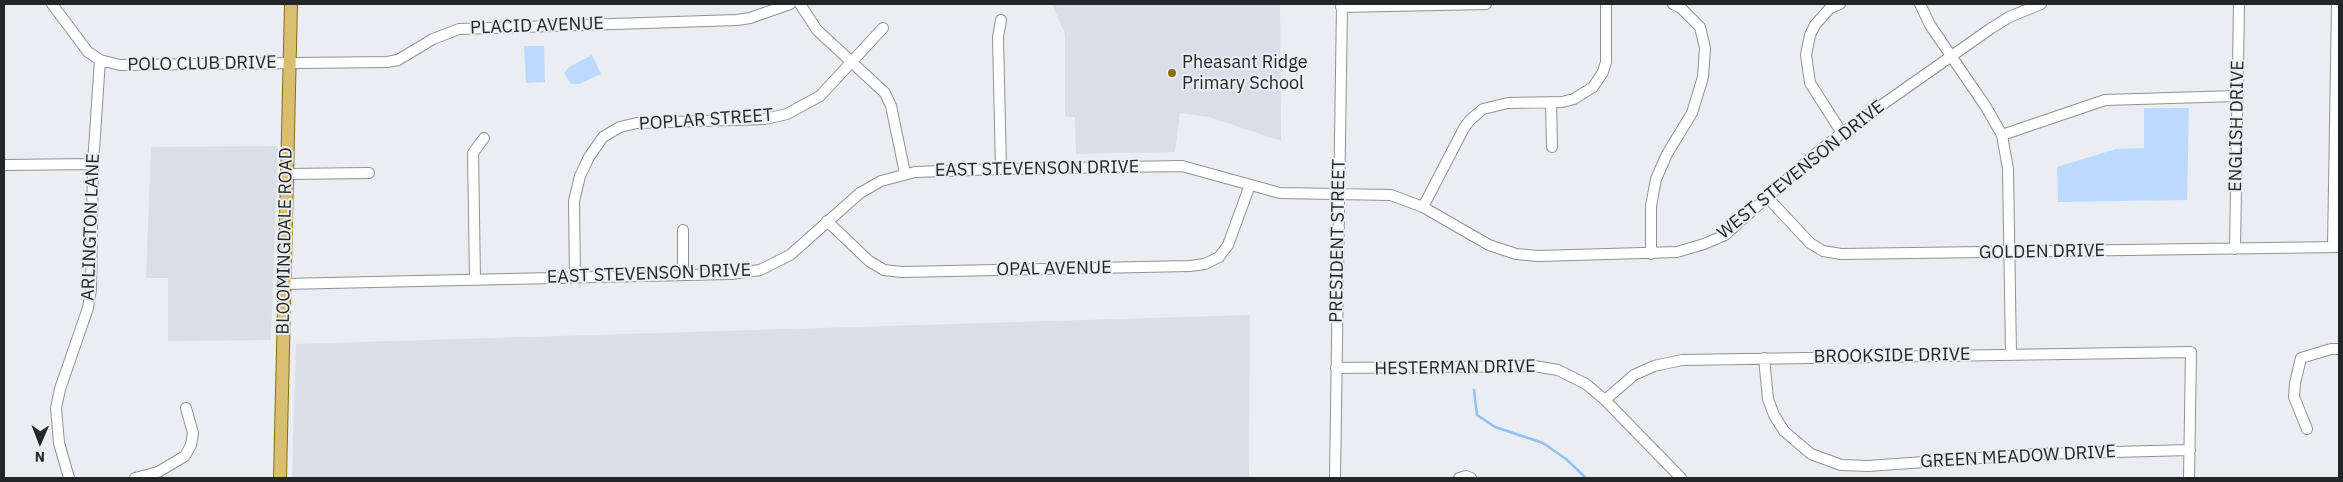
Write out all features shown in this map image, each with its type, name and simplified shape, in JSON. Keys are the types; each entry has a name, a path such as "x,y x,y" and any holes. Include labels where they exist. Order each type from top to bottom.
{"main road":[{"name":"BLOOMINGDALE ROAD","path":"280,478 290,4"}],"street":[{"name":"POLO CLUB DRIVE","path":"52,4 88,52 100,60 120,66 289,63"},
{"name":"PLACID AVENUE","path":"289,63 387,62 398,60 433,39 459,29 737,20 750,18 790,4"},
{"path":"800,4 817,30 885,93 891,106 905,173"},
{"path":"1342,5 1486,4"},
{"path":"1423,207 1464,128 1477,114 1499,104 1562,102 1580,97 1593,87 1603,72 1607,52 1606,4"},
{"path":"1651,254 1651,206 1656,179 1664,160 1692,114 1703,77 1706,48 1700,27 1681,8 1673,4"},
{"path":"1840,4 1830,8 1815,25 1810,35 1806,55 1810,83 1842,133"},
{"path":"1920,4 1930,25 1986,106 2002,135 2008,169 2011,354"},
{"name":"WEST STEVENSON DRIVE","path":"1339,194 1391,195 1423,207 1489,245 1516,254 1538,256 1651,254 1689,250 1725,235 1842,133 1951,56 2009,17 2041,4"},
{"name":"ENGLISH DRIVE","path":"2236,249 2239,4"},
{"path":"2336,247 2337,4"},
{"name":"PRESIDENT STREET","path":"1335,478 1342,5"},
{"path":"1001,20 998,37 1001,169"},
{"name":"POPLAR STREET","path":"574,278 574,200 580,176 595,146 603,137 620,127 637,123 765,119 787,114 820,96 850,61 883,28"},
{"name":"ARLINGTON LANE","path":"70,478 59,443 56,408 60,389 88,308 92,274 93,164 100,60"},
{"path":"2002,135 2104,100 2237,96"},
{"path":"1551,102 1552,147"},
{"path":"476,280 473,152 484,138"},
{"path":"4,165 93,164"},
{"name":"EAST STEVENSON DRIVE","path":"284,284 731,274 760,270 790,255 860,192 880,181 905,173 1001,169 1182,166 1280,193 1339,194"},
{"path":"287,174 369,173"},
{"name":"OPAL AVENUE","path":"827,222 869,261 884,270 901,272 1190,266 1205,264 1219,257 1228,245 1250,185"},
{"name":"GOLDEN DRIVE","path":"1767,197 1810,243 1831,253 2336,247"},
{"path":"683,230 683,275"},
{"path":"2307,429 2294,396 2301,358 2331,349 2339,349"},
{"name":"BROOKSIDE DRIVE","path":"1605,400 1634,375 1662,364 1682,360 2190,352 2190,450"},
{"name":"GREEN MEADOW DRIVE","path":"1764,358 1768,399 1774,415 1784,431 1811,454 1840,465 1868,466 2036,454 2190,450"},
{"name":"HESTERMAN DRIVE","path":"1336,368 1534,366 1558,370 1574,376 1605,400 1681,478"},
{"path":"135,478 158,472 185,456 194,433 186,408"},
{"path":"2189,478 2190,450"},
{"path":"1459,478 1466,476 1471,478"}],"shaded area":[{"name":"Pheasant Ridge Primary School","path":"1052,4 1280,4 1281,141 1209,117 1180,113 1175,152 1076,154 1075,117 1065,117 1065,34"},
{"path":"524,46 544,46 545,82 526,83"},
{"path":"592,55 601,74 579,84 571,84 564,73 569,67"},
{"path":"2144,108 2189,108 2187,200 2058,202 2057,167 2116,149 2144,148"},
{"path":"278,146 271,340 168,341 168,278 146,278 151,147"},
{"path":"1250,315 1249,478 292,478 296,344"}],"waterway":[{"path":"1474,390 1477,415 1495,427 1543,443 1566,459 1586,478"}],"place":[{"name":"Pheasant Ridge Primary School","path":"1172,73"}]}
